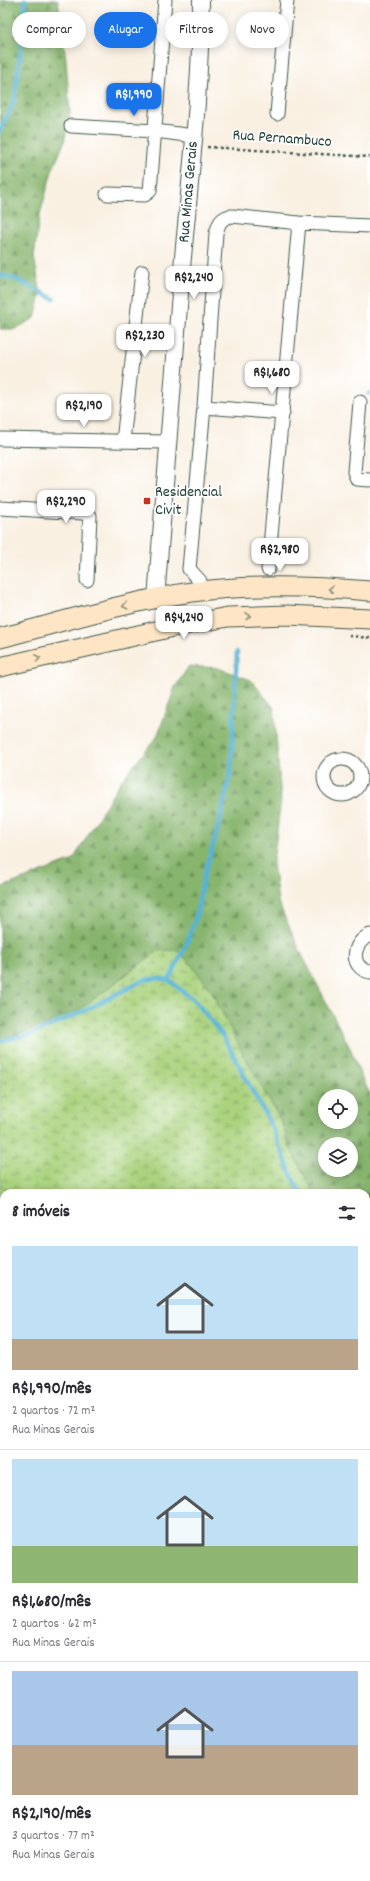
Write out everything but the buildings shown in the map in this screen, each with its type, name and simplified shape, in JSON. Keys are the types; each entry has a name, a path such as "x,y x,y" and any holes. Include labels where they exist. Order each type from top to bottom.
{"main road":[{"path":"0,638 156,598 201,591 268,587 370,591"},
{"path":"0,666 173,627 222,618 288,615 370,619"}],"street":[{"path":"107,194 148,194 150,190 165,0"},
{"name":"Rua Minas Gerais","path":"156,598 167,442 194,141 201,38 200,0"},
{"path":"277,114 287,0"},
{"path":"71,126 155,131 194,141"},
{"path":"201,591 200,581 189,569 204,407 216,233 219,223 226,217 232,216 300,223 370,226"},
{"path":"268,569 300,223"},
{"path":"123,441 142,272"},
{"path":"360,402 354,472 357,479 370,480"},
{"path":"204,407 283,413"},
{"path":"0,439 167,442"},
{"path":"0,508 84,513 90,516 87,580"},
{"path":"370,935 363,938 355,951 356,959 360,966 370,972"}],"path":[{"name":"Rua Pernambuco","path":"194,141 370,157"},
{"path":"347,636 370,638"}],"green space":[{"path":"1,0 58,0 60,12 12,12 12,48 65,48 70,113 64,143 52,171 39,218 34,257 41,295 35,318 15,329 0,329"},
{"path":"189,666 218,668 251,680 274,708 281,800 273,862 278,902 300,951 351,1050 362,1079 370,1093 370,1189 312,1189 289,1146 282,1123 242,1052 212,992 178,950 138,965 82,1008 42,1026 0,1040 0,888 73,860 120,782 157,737 175,687"},
{"path":"178,950 212,992 242,1052 282,1123 289,1146 312,1189 7,1189 0,1185 0,1040 42,1026 82,1008 158,951"},
{"path":"0,1185 7,1189 0,1189"}],"waterway":[{"path":"0,131 14,101 24,25 25,0"},
{"path":"0,275 18,280 54,299"},
{"path":"169,980 186,945 196,917 203,879 219,824 231,770 237,652"},
{"path":"0,1041 30,1035 88,1009 144,980 158,978 169,980 196,1002 223,1036 270,1123 293,1179 299,1189"}],"place":[{"name":"Residencial Civit","path":"147,501"}]}
